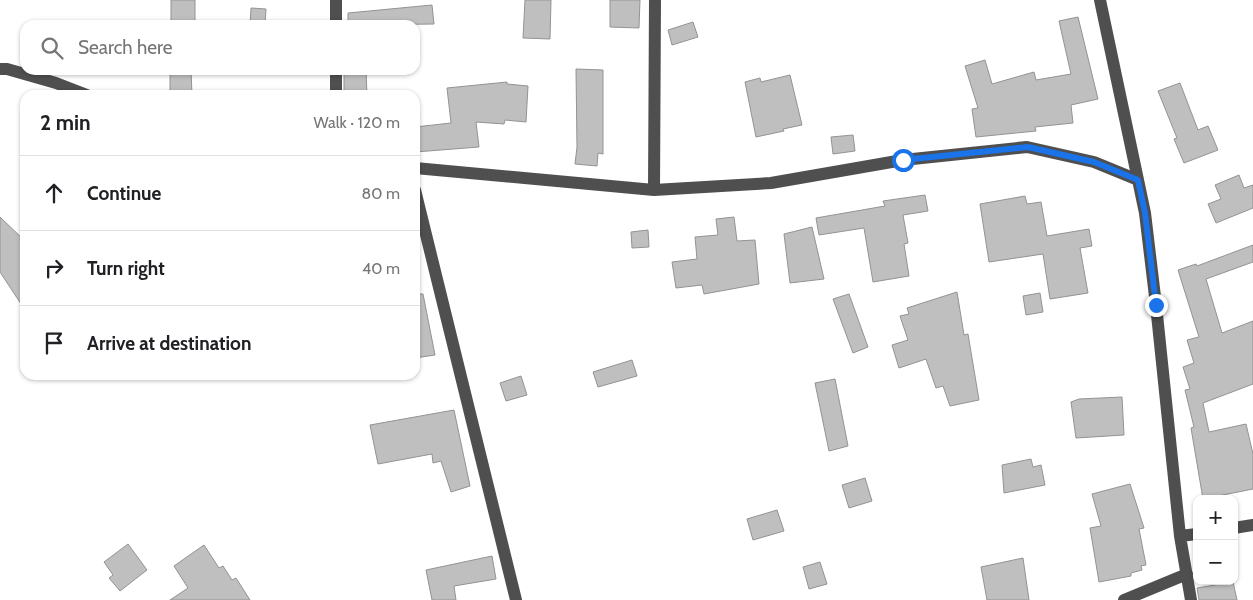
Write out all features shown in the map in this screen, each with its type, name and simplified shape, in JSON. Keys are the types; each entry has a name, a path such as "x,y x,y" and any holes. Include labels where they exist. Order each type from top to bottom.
{"street":[{"path":"336,0 336,20"},
{"path":"654,190 655,0"},
{"path":"1100,0 1145,213 1180,536 1191,600"},
{"path":"0,69 20,73"},
{"path":"28,75 74,90"},
{"path":"336,75 336,90"},
{"path":"420,168 654,190 771,183 903,160 1028,147 1094,162 1138,180"},
{"path":"420,210 516,600"},
{"path":"1238,527 1253,525"},
{"path":"1180,536 1193,534"},
{"path":"1124,600 1187,574"}],"building":[{"path":"171,0 195,0 195,20 171,20"},
{"path":"525,0 551,0 550,39 523,38"},
{"path":"610,0 640,0 639,28 610,27"},
{"path":"432,5 434,24 420,24 420,20 348,20 348,13"},
{"path":"251,8 266,9 265,20 250,20"},
{"path":"1078,17 1098,99 1071,105 1073,123 1035,127 1036,131 976,137 972,109 978,108 965,66 985,60 992,84 1034,72 1036,80 1071,74 1059,21"},
{"path":"693,22 698,37 672,45 668,30"},
{"path":"576,69 603,70 603,154 598,153 597,166 575,164 577,147"},
{"path":"170,75 191,75 192,90 170,90"},
{"path":"344,75 366,75 367,90 344,90"},
{"path":"790,75 802,125 756,137 745,82 760,78 761,82"},
{"path":"507,82 507,84 528,86 526,122 505,120 504,124 476,122 479,147 420,152 420,126 451,123 447,88"},
{"path":"1180,83 1198,130 1208,126 1218,150 1184,163 1174,139 1177,138 1158,91"},
{"path":"853,135 855,151 833,154 831,137"},
{"path":"1239,175 1244,188 1253,185 1253,208 1216,223 1208,204 1221,199 1215,185"},
{"path":"925,195 928,211 903,215 908,243 904,244 909,276 873,282 864,228 819,235 816,218 885,206 883,201"},
{"path":"1025,196 1027,204 1041,202 1047,236 1089,229 1092,246 1080,248 1088,293 1050,299 1043,254 989,262 980,204"},
{"path":"0,217 20,236 20,302 0,272"},
{"path":"734,217 737,241 755,240 759,284 704,294 702,285 676,288 672,262 697,259 695,237 718,235 716,219"},
{"path":"812,227 824,279 790,283 784,234"},
{"path":"648,230 649,247 632,248 631,232"},
{"path":"1253,245 1253,262 1206,279 1222,333 1253,321 1253,384 1203,403 1209,432 1246,424 1253,454 1253,489 1223,495 1202,495 1191,428 1194,427 1185,390 1190,389 1183,367 1194,363 1187,340 1199,337 1178,270 1196,264 1197,266"},
{"path":"957,292 964,335 968,334 979,400 950,406 943,386 936,388 926,359 899,368 892,345 908,340 900,316 909,314 907,308"},
{"path":"1040,293 1043,312 1026,315 1023,296"},
{"path":"420,294 423,294 435,355 420,357"},
{"path":"849,294 868,347 853,353 833,299"},
{"path":"632,360 637,376 598,387 593,372"},
{"path":"521,376 527,395 506,401 500,383"},
{"path":"835,379 848,446 829,451 815,383"},
{"path":"1122,397 1124,435 1076,438 1071,402 1079,399"},
{"path":"454,410 470,486 451,492 441,461 433,463 432,454 378,464 370,425"},
{"path":"1031,459 1033,467 1041,465 1045,485 1004,493 1002,465"},
{"path":"865,478 872,501 849,508 842,485"},
{"path":"1130,484 1144,528 1139,529 1146,565 1141,566 1142,570 1131,573 1131,576 1099,582 1090,528 1101,526 1092,494"},
{"path":"777,510 784,531 753,540 747,519"},
{"path":"128,544 147,570 120,591 109,578 113,575 104,562"},
{"path":"204,545 219,568 223,566 232,580 236,578 250,600 170,600 188,588 174,566"},
{"path":"492,556 496,579 454,586 456,600 432,600 426,570"},
{"path":"1023,558 1029,600 987,600 981,567"},
{"path":"820,562 827,584 809,589 803,567"},
{"path":"1215,585 1234,585 1237,600 1199,600 1197,588"}],"route":[{"path":"903,160 1028,147 1094,162 1138,180 1145,213 1156,305"}]}
